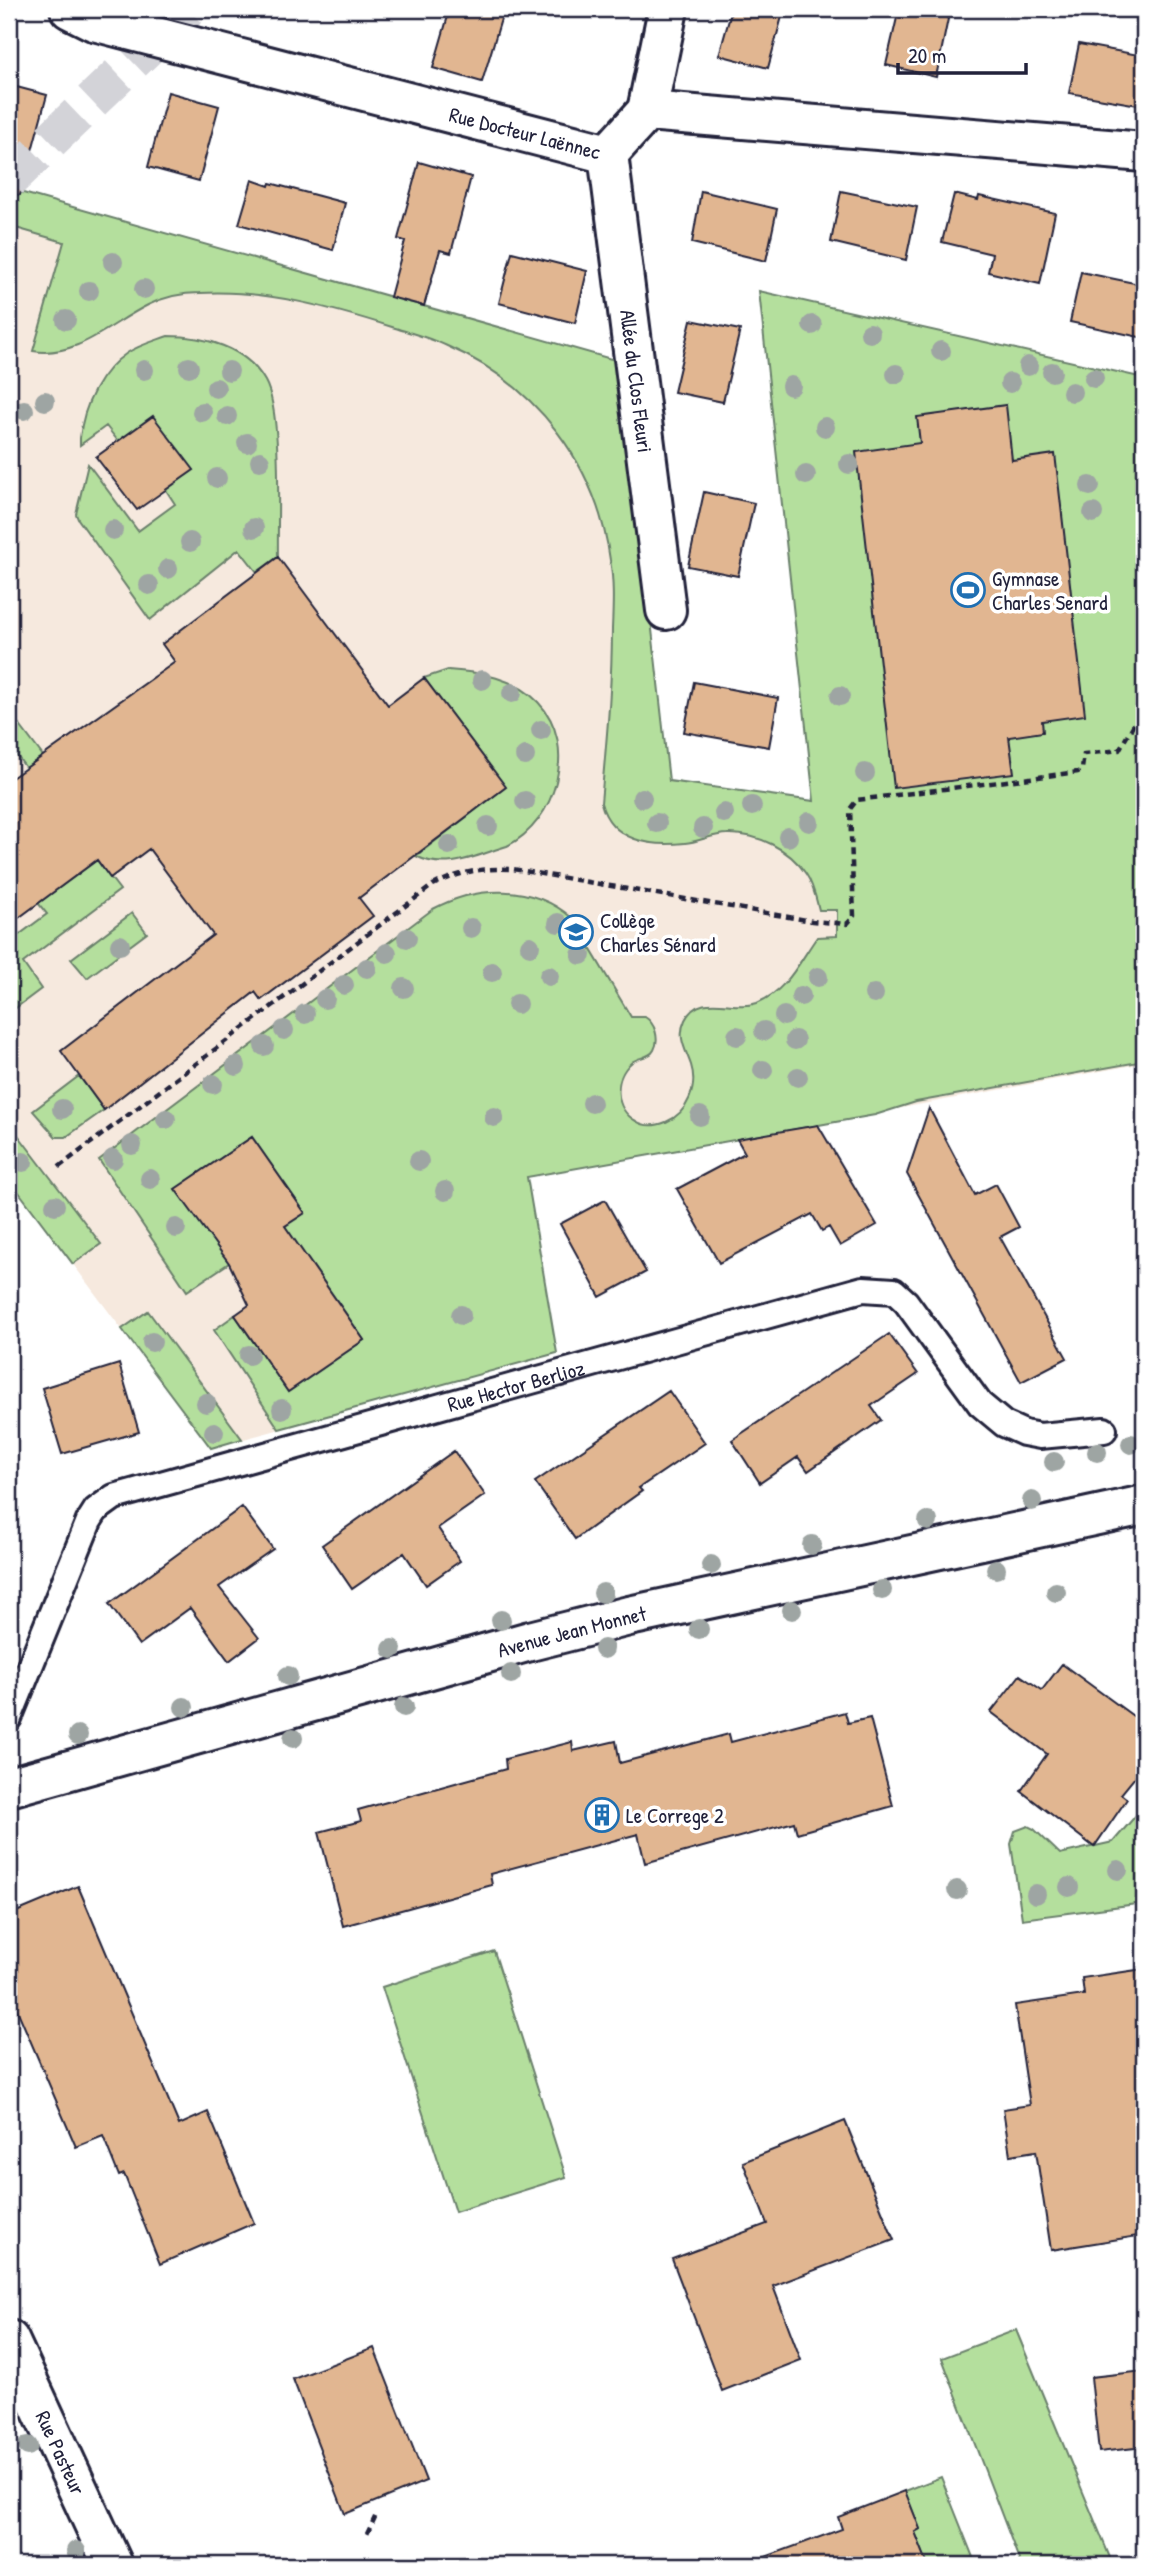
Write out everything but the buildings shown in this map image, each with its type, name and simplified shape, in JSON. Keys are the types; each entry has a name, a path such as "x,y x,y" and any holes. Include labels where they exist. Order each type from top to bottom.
{"street":[{"name":"Rue Docteur Laënnec","path":"70,9 94,21 608,154 647,111"},
{"path":"668,9 647,111 1144,152"},
{"name":"Allée du Clos Fleuri","path":"608,154 666,610"},
{"name":"Avenue Jean Monnet","path":"9,1787 629,1616 1144,1505"},
{"name":"Rue Pasteur","path":"9,2340 113,2565"}],"lane":[{"name":"Rue Hector Berlioz","path":"9,1718 89,1521 96,1510 114,1497 863,1289 894,1292 906,1302 979,1404 1004,1424 1024,1433 1040,1436 1104,1430"}],"path":[{"path":"58,1167 433,885 455,874 484,868 513,869 812,921 847,923 854,916 850,809 857,800 1078,772 1082,769 1084,754 1119,750 1141,712 1139,692"},
{"path":"367,2534 377,2513"}],"shaded area":[{"name":"Collège Charles Sénard","path":"9,189 622,362 669,781 814,801 759,291 1144,378 1144,1063 527,1177 557,1353 211,1448 9,1179"}],"green space":[{"path":"9,189 622,362 669,781 814,801 759,291 1144,378 1144,1061 916,1102 875,1115 527,1177 557,1353 279,1429 214,1330 235,1315 288,1391 364,1340 312,1265 275,1233 305,1213 252,1137 176,1189 229,1263 187,1291 99,1160 433,909 450,901 486,892 522,894 540,899 572,918 631,1017 645,1017 654,1027 657,1041 654,1050 650,1055 632,1062 626,1069 619,1085 619,1093 623,1109 636,1121 647,1125 662,1123 680,1112 692,1090 693,1073 682,1032 691,1011 708,1004 757,1003 777,991 817,937 837,936 837,910 819,910 806,874 791,857 772,844 738,834 716,835 685,843 646,842 623,833 606,816 601,803 610,694 613,594 603,525 592,492 557,432 534,405 508,382 479,362 427,338 298,301 249,294 193,293 167,298 134,312 79,344 49,352 33,351 64,242 9,226"},
{"path":"168,336 196,338 223,346 247,360 265,381 271,396 277,440 278,557 257,572 239,549 150,620 76,514 88,464 138,531 175,504 166,490 193,470 118,441 106,426 80,445 80,438 94,390 109,369 132,350"},
{"path":"448,670 496,678 529,694 550,720 557,739 559,760 549,801 524,835 507,846 473,857 439,862 416,856 505,787 424,678"},
{"path":"9,711 43,756 26,768 9,745"},
{"path":"97,860 120,890 23,963 41,989 9,1013 9,928 16,937 47,914 38,903"},
{"path":"132,913 147,933 87,978 71,959"},
{"path":"79,1076 104,1110 66,1137 56,1137 33,1111"},
{"path":"9,1123 101,1244 73,1264 9,1179"},
{"path":"148,1311 242,1439 211,1448 127,1336 122,1329"},
{"path":"1144,1806 1144,1903 1022,1919 1011,1844 1015,1831 1028,1826 1034,1829 1060,1854 1113,1842"},
{"path":"494,1951 566,2177 455,2212 382,1987"},
{"path":"1016,2330 1113,2565 1021,2565 942,2358"},
{"path":"941,2477 976,2565 928,2565 915,2532 920,2529 905,2491"}],"tunnel":[{"path":"9,180 188,9"}],"place":[{"name":"Gymnase Charles Senard","path":"968,590"},
{"name":"Collège Charles Sénard","path":"576,932"},
{"name":"Le Correge 2","path":"602,1815"}]}
